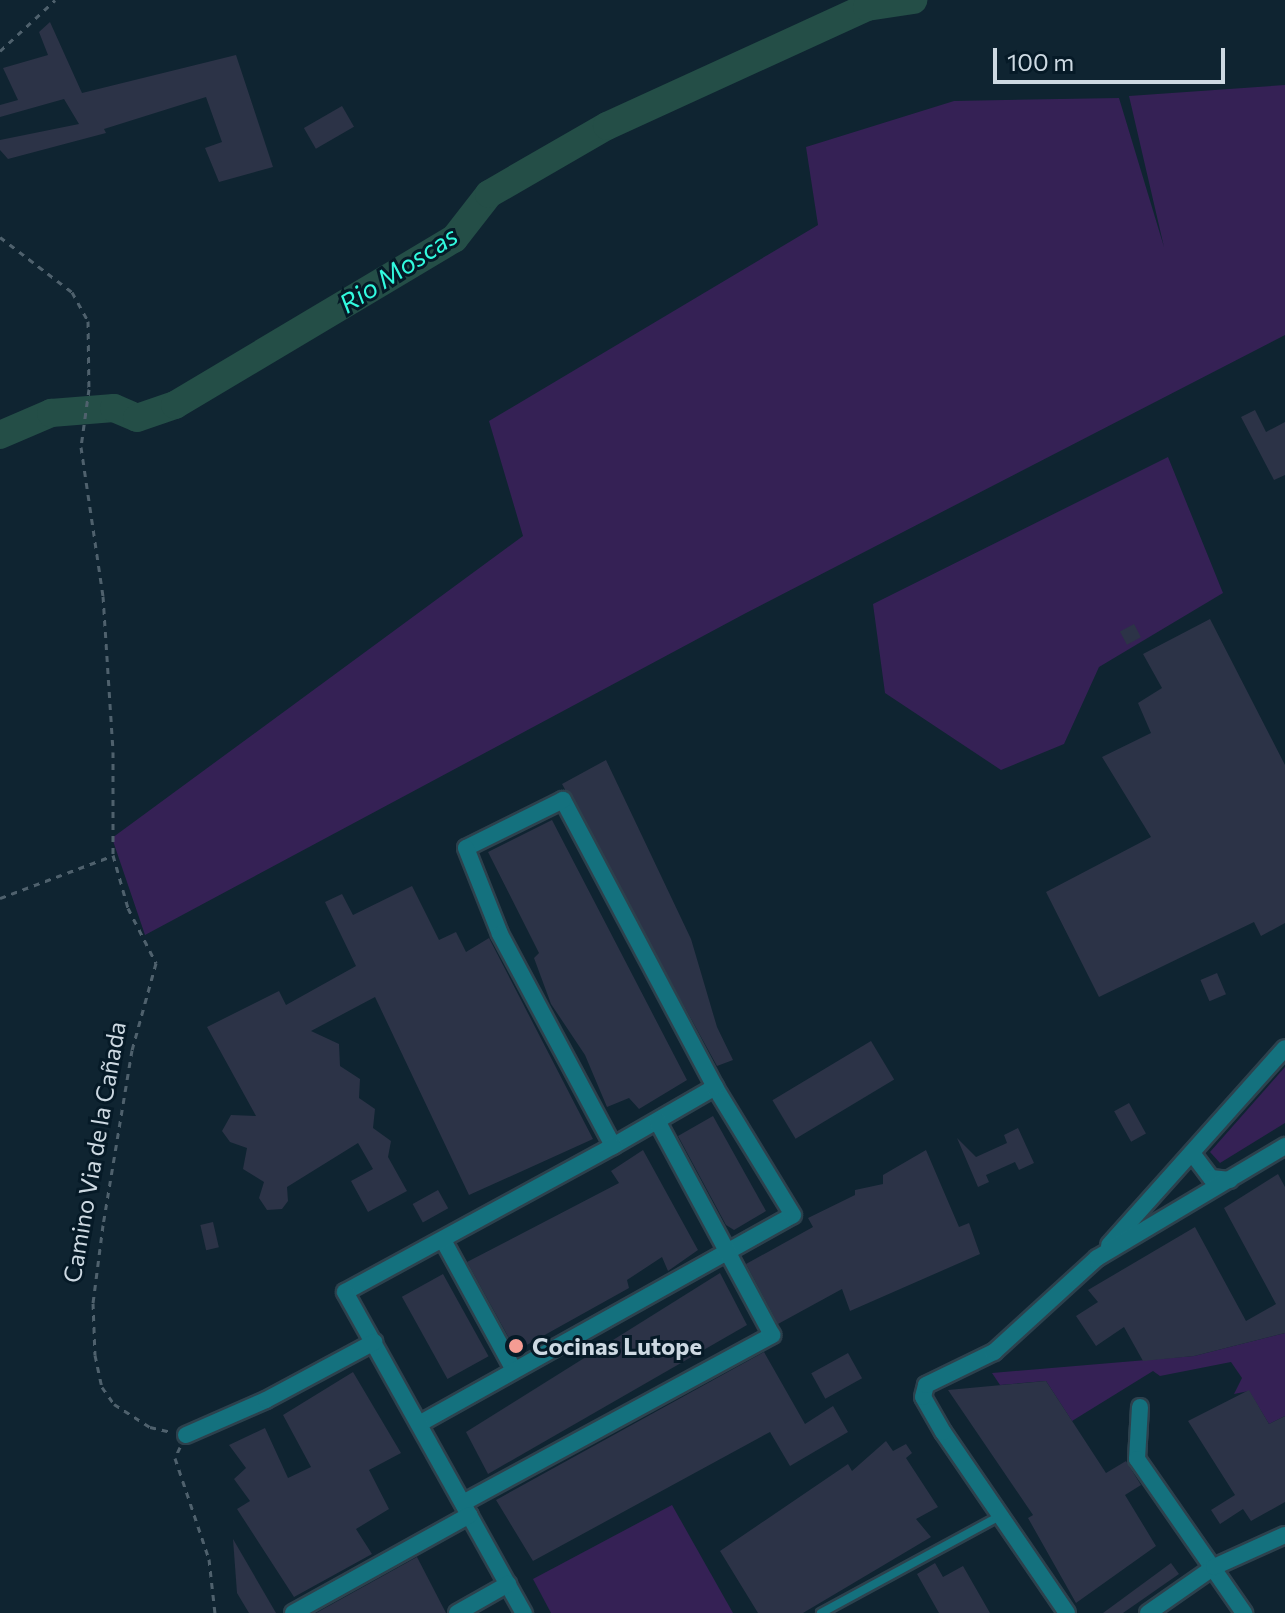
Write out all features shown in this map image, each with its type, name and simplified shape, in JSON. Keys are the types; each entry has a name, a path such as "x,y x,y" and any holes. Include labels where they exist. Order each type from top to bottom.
{"street":[{"path":"419,1424 793,1215 715,1087 563,800 466,848 500,934 613,1146"},
{"path":"1067,1613 923,1397 926,1385 1001,1347 1097,1258 1285,1048"},
{"path":"524,1613 345,1292 658,1122 715,1087"},
{"path":"293,1613 467,1509 772,1335 658,1122"},
{"path":"1097,1258 1285,1146"},
{"path":"1192,1153 1211,1178 1230,1180"},
{"path":"1171,1177 1177,1193 1189,1204"},
{"path":"443,1240 514,1370"},
{"path":"186,1435 266,1400 374,1342"},
{"path":"1140,1407 1137,1459 1244,1613"},
{"path":"1148,1613 1214,1567 1285,1535"},
{"path":"457,1613 508,1584"}],"lane":[{"path":"821,1613 1000,1516"}],"path":[{"path":"0,51 55,0"},
{"name":"Camino Via de la Cañada","path":"0,237 72,292 84,309 89,389 84,422 83,472 103,596 112,733 113,855 128,908 156,963 132,1050 103,1225 93,1303 95,1355 102,1387 114,1404 150,1427 186,1435"},
{"path":"0,898 113,855"},
{"path":"186,1435 175,1458 205,1545 215,1613"}],"shaded area":[{"path":"1285,85 1285,335 746,613 145,935 112,838 523,536 489,421 818,225 806,147 954,101 1119,98 1164,247 1129,96"},
{"path":"1168,457 1223,593 1099,667 1064,744 1001,770 885,693 873,604"},
{"path":"1285,1067 1285,1123 1220,1163 1210,1152"},
{"path":"1285,1333 1285,1416 1269,1424 1249,1391 1234,1394 1242,1378 1231,1362 1160,1376 1153,1371 1072,1421 1046,1381 1000,1385 992,1373 1194,1356"},
{"path":"672,1505 733,1613 551,1613 533,1579"}],"building":[{"path":"50,22 82,93 236,55 273,167 219,182 205,148 222,142 206,97 104,129 106,133 8,159 0,150 0,140 79,124 64,99 0,117 0,105 18,100 3,68 48,55 39,32"},
{"path":"342,106 354,127 316,149 304,128"},
{"path":"1255,410 1266,432 1285,422 1285,475 1274,480 1241,417"},
{"path":"1210,619 1285,765 1285,923 1261,936 1254,922 1099,997 1046,892 1151,837 1102,757 1151,733 1138,703 1162,688 1143,654"},
{"path":"1134,624 1141,637 1127,645 1120,632"},
{"path":"606,760 691,939 717,1027 733,1060 717,1066 562,784"},
{"path":"552,820 687,1080 639,1109 629,1098 607,1107 585,1055 551,1004 534,958 539,953 488,852"},
{"path":"412,886 439,940 456,932 466,952 489,938 593,1139 469,1195 375,997 311,1031 339,1044 340,1066 360,1079 359,1098 375,1109 373,1128 391,1141 388,1157 407,1191 368,1212 351,1181 373,1169 358,1143 287,1187 288,1201 282,1209 267,1210 259,1198 264,1182 243,1169 247,1148 230,1142 222,1131 231,1115 256,1116 207,1027 279,991 286,1005 356,966 325,902 342,894 353,915"},
{"path":"1217,973 1226,994 1209,1001 1200,980"},
{"path":"871,1041 894,1080 796,1139 772,1100"},
{"path":"1129,1103 1146,1134 1131,1142 1114,1111"},
{"path":"713,1116 766,1211 734,1230 726,1225 678,1136"},
{"path":"1018,1128 1034,1163 1019,1170 1015,1162 986,1175 989,1182 978,1187 957,1138 976,1157 1007,1143 1004,1135"},
{"path":"643,1150 698,1250 668,1271 662,1257 627,1280 629,1288 516,1351 467,1262 619,1183 611,1171"},
{"path":"926,1150 959,1227 969,1223 980,1254 850,1311 842,1289 778,1324 746,1264 813,1227 808,1218 855,1195 855,1190 883,1184 883,1175"},
{"path":"1278,1174 1285,1187 1285,1333 1194,1356 1143,1361 1124,1327 1096,1346 1076,1316 1098,1302 1088,1290 1195,1227 1246,1321 1276,1304 1224,1208"},
{"path":"438,1190 448,1208 423,1222 413,1204"},
{"path":"213,1222 219,1247 206,1250 200,1225"},
{"path":"720,1273 747,1325 488,1474 466,1432"},
{"path":"443,1274 489,1356 447,1379 402,1297"},
{"path":"764,1352 805,1424 833,1406 848,1432 790,1466 770,1432 533,1561 496,1500"},
{"path":"848,1353 862,1378 825,1399 811,1373"},
{"path":"353,1372 401,1453 369,1470 389,1509 356,1529 372,1554 294,1597 237,1509 250,1501 234,1479 246,1468 229,1445 265,1428 288,1478 311,1467 283,1415"},
{"path":"1046,1381 1106,1473 1126,1461 1141,1485 1125,1495 1156,1546 1076,1603 1028,1518 1033,1515 948,1390"},
{"path":"1249,1390 1269,1424 1285,1416 1285,1502 1251,1521 1243,1509 1220,1524 1211,1510 1235,1495 1188,1421"},
{"path":"886,1441 893,1451 906,1444 912,1453 906,1458 938,1507 916,1519 931,1537 803,1613 758,1613 720,1551 848,1464 852,1471"},
{"path":"233,1539 276,1613 249,1613 237,1593"},
{"path":"417,1557 446,1613 316,1613"},
{"path":"935,1563 943,1577 963,1566 990,1613 939,1613 917,1574"},
{"path":"1171,1563 1179,1574 1123,1613 1103,1613"}],"waterway":[{"name":"Rio Moscas","path":"0,435 51,413 114,408 137,418 175,405 454,239 489,194 607,126 867,7 913,0"}],"place":[{"name":"Cocinas Lutope","path":"516,1346"}]}
